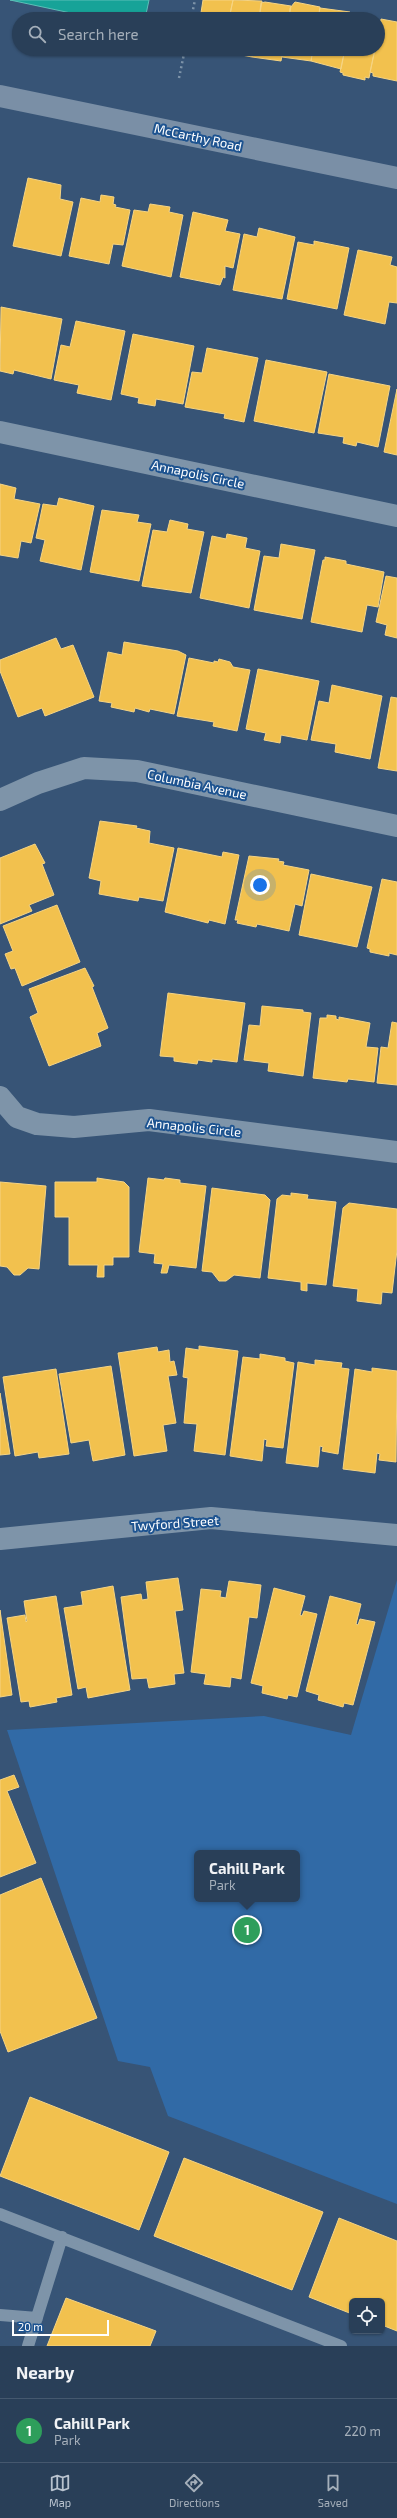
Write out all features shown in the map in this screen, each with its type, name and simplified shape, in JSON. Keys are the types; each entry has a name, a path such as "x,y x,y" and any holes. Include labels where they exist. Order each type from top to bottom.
{"street":[{"name":"McCarthy Road","path":"0,96 397,178"},
{"name":"Annapolis Circle","path":"0,432 397,516"},
{"name":"Columbia Avenue","path":"0,800 38,783 84,768 137,771 397,826"},
{"name":"Annapolis Circle","path":"0,1097 17,1117 37,1124 74,1127 149,1120 397,1152"},
{"name":"Twyford Street","path":"0,1539 211,1518 397,1535"}],"lane":[{"path":"0,2214 340,2346"},
{"path":"28,2346 62,2237"},
{"path":"0,2315 37,2318"}],"path":[{"path":"192,12 195,0"},
{"path":"179,78 184,56"}],"shaded area":[{"path":"397,1580 397,2204 168,2116 150,2067 118,2061 7,1730 264,1716 351,1735"}],"building: Homes":[{"path":"203,0 233,0 230,12 201,12"},
{"path":"233,0 262,1 260,12 230,12"},
{"path":"265,2 291,6 290,12 260,12 261,3"},
{"path":"295,2 320,7 319,12 290,12 290,8"},
{"path":"320,8 350,12 319,12"},
{"path":"385,20 397,22 397,81 373,76 373,73 370,72 373,56 385,56"},
{"path":"252,56 282,56 281,61"},
{"path":"282,56 312,56 311,61"},
{"path":"312,56 344,56 341,69 311,61"},
{"path":"343,56 374,56 369,78 365,77 365,80 343,75 343,73 340,72"},
{"path":"28,178 61,185 60,199 73,202 61,256 13,246"},
{"path":"101,195 114,197 113,204 116,205 115,207 130,210 123,245 113,244 109,264 69,256 81,198 100,202"},
{"path":"150,204 170,207 169,212 183,215 171,277 122,266 134,210 148,212"},
{"path":"193,212 228,220 225,231 240,234 233,268 225,266 225,278 223,277 220,285 180,277"},
{"path":"259,228 295,237 282,299 233,290 244,234 257,237"},
{"path":"314,241 349,248 337,309 287,299 298,242 314,245"},
{"path":"358,250 392,257 390,265 397,267 397,303 389,302 385,324 344,315"},
{"path":"1,307 62,319 51,379 14,370 13,374 0,371"},
{"path":"76,321 125,331 111,400 77,393 79,385 54,380 61,345 70,347"},
{"path":"133,334 194,346 183,404 156,399 155,406 138,403 139,398 121,394"},
{"path":"207,348 258,358 244,422 224,418 225,414 185,407 192,372 202,373"},
{"path":"266,360 327,372 314,433 254,421"},
{"path":"329,374 390,386 378,447 357,442 356,446 343,443 344,437 318,433"},
{"path":"397,389 397,455 384,452"},
{"path":"0,484 16,488 14,499 40,504 31,543 21,541 18,558 0,555"},
{"path":"59,498 94,506 81,570 40,561 45,540 36,538 43,504 57,506"},
{"path":"102,510 139,515 137,522 151,524 139,581 90,572"},
{"path":"170,520 188,524 187,529 204,532 191,593 142,586 153,530 167,532"},
{"path":"227,534 247,538 245,548 260,551 249,608 200,598 212,536 226,539"},
{"path":"281,544 315,550 302,619 254,610 264,556 279,558"},
{"path":"325,557 346,561 346,564 384,572 378,607 367,605 362,632 311,622 323,560 325,560"},
{"path":"386,576 397,578 397,638 385,635 387,625 376,622"},
{"path":"56,638 61,649 73,645 94,697 45,716 42,708 18,717 0,671 0,660"},
{"path":"124,642 178,651 186,655 174,714 150,709 149,712 135,708 134,712 111,707 112,703 99,701 108,652 122,655"},
{"path":"189,658 214,663 214,661 218,662 219,659 230,662 233,667 250,670 237,731 213,726 214,722 177,716"},
{"path":"258,669 319,681 307,740 281,735 280,743 264,740 266,733 246,729"},
{"path":"332,685 382,696 370,759 335,752 336,744 311,740 319,701 329,703"},
{"path":"391,697 397,698 397,771 378,768"},
{"path":"100,821 137,826 136,828 150,831 149,843 174,848 163,901 139,897 138,901 99,894 101,881 89,878"},
{"path":"35,844 45,863 42,864 54,895 29,905 32,911 0,924 0,858"},
{"path":"178,848 222,857 223,852 239,855 225,924 209,920 208,923 165,912"},
{"path":"249,856 279,859 278,861 284,862 283,865 309,870 302,906 295,904 289,931 257,924 256,927 237,923 238,920 235,920"},
{"path":"311,874 372,887 357,947 299,935"},
{"path":"382,879 397,882 397,955 389,953 389,956 370,952 370,949 367,948"},
{"path":"57,905 80,962 22,986 15,968 11,969 5,954 13,951 3,926"},
{"path":"85,968 94,986 92,987 108,1028 97,1033 101,1046 49,1066 30,1017 38,1013 29,989"},
{"path":"168,993 245,1003 237,1062 212,1059 212,1062 198,1060 197,1064 174,1061 174,1057 160,1056"},
{"path":"262,1006 303,1010 303,1012 311,1013 303,1076 268,1071 269,1063 244,1060 249,1025 260,1026"},
{"path":"327,1015 336,1016 336,1019 339,1020 339,1017 370,1023 366,1047 378,1048 374,1082 348,1079 347,1082 313,1078 320,1018 327,1018"},
{"path":"392,1022 397,1023 397,1085 377,1083 381,1047 388,1048"},
{"path":"97,1178 124,1182 129,1187 129,1257 113,1257 113,1265 104,1265 104,1277 97,1277 98,1265 69,1265 69,1217 55,1217 55,1182 97,1182"},
{"path":"148,1178 180,1180 180,1183 206,1186 196,1268 169,1265 167,1273 161,1273 163,1264 154,1263 155,1254 139,1252"},
{"path":"0,1182 46,1186 39,1269 28,1268 20,1275 14,1275 7,1267 0,1266"},
{"path":"212,1188 265,1195 270,1200 260,1278 234,1275 226,1281 219,1281 212,1272 202,1271"},
{"path":"291,1193 308,1195 307,1199 336,1202 326,1285 307,1283 307,1291 301,1290 301,1282 268,1278 277,1199 282,1195 291,1196"},
{"path":"349,1203 397,1209 397,1250 392,1293 382,1292 381,1304 357,1301 358,1289 333,1286 343,1208"},
{"path":"199,1346 238,1351 225,1455 194,1451 197,1424 184,1423 188,1378 183,1377 186,1348 199,1350"},
{"path":"157,1347 158,1352 169,1350 170,1362 174,1361 177,1375 168,1376 176,1423 163,1425 167,1451 134,1456 118,1353"},
{"path":"260,1354 285,1358 285,1361 294,1363 283,1448 266,1446 267,1440 264,1439 262,1461 230,1456 243,1357 260,1359"},
{"path":"315,1360 342,1363 341,1368 349,1369 338,1454 322,1451 323,1447 320,1446 318,1467 286,1463 298,1362 315,1365"},
{"path":"111,1366 125,1455 93,1461 89,1440 71,1443 59,1374"},
{"path":"372,1368 397,1371 396,1462 379,1460 380,1454 377,1453 375,1473 343,1469 355,1369 372,1372"},
{"path":"56,1369 69,1454 39,1458 38,1452 15,1456 3,1377"},
{"path":"0,1393 10,1454 0,1455"},
{"path":"178,1578 183,1610 175,1611 184,1673 174,1674 175,1684 149,1688 147,1678 132,1679 121,1597 141,1594 142,1600 148,1599 146,1582"},
{"path":"229,1581 261,1585 257,1618 249,1617 241,1679 231,1677 230,1687 204,1684 206,1674 191,1672 201,1589 221,1591 220,1597 226,1598"},
{"path":"113,1586 130,1690 88,1698 86,1687 78,1689 64,1608 83,1605 81,1592"},
{"path":"274,1588 305,1596 300,1615 302,1616 304,1611 317,1614 297,1697 288,1695 287,1699 262,1693 263,1686 251,1683"},
{"path":"56,1596 72,1695 56,1698 57,1702 30,1707 29,1701 21,1702 7,1618 25,1615 26,1622 24,1601"},
{"path":"330,1596 361,1604 356,1624 358,1625 360,1619 375,1622 353,1705 344,1703 343,1707 318,1700 319,1695 306,1691"},
{"path":"0,1610 12,1695 0,1697"},
{"path":"14,1775 19,1787 7,1791 36,1863 0,1877 0,1780"},
{"path":"41,1878 97,2018 8,2052 0,2031 0,1895"},
{"path":"30,2097 169,2152 139,2230 0,2176"},
{"path":"184,2158 323,2212 292,2290 154,2236"},
{"path":"339,2218 397,2241 397,2331 385,2326 385,2298 349,2298 349,2313 309,2297"},
{"path":"66,2298 156,2331 150,2346 47,2346"}],"building: Public":[{"path":"10,0 149,0 146,12 66,12"}],"place":[{"name":"Cahill Park","path":"247,1930"}]}
